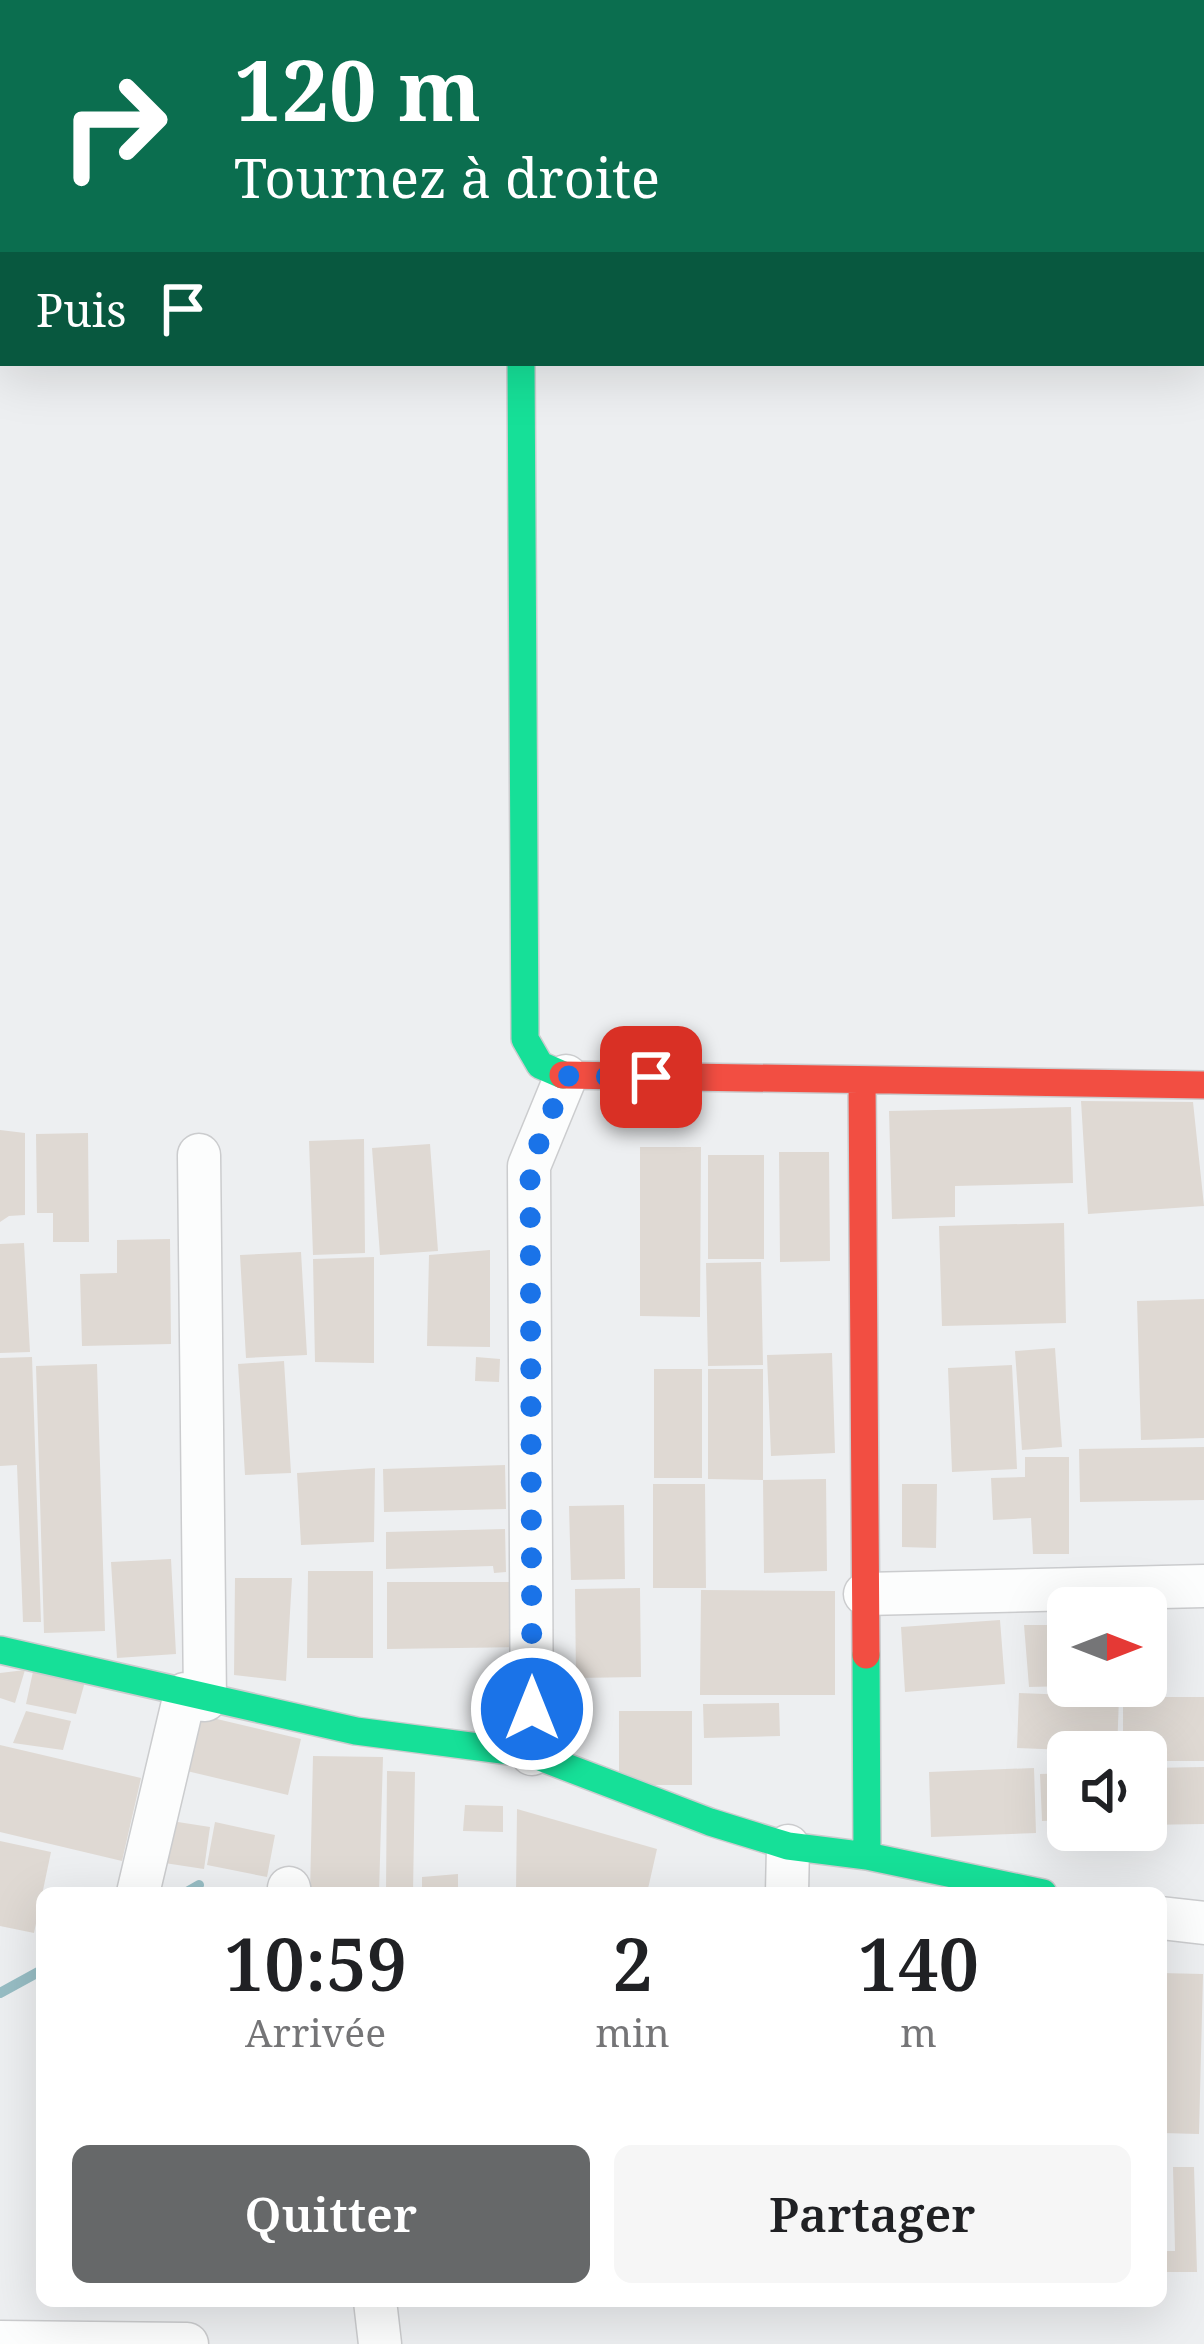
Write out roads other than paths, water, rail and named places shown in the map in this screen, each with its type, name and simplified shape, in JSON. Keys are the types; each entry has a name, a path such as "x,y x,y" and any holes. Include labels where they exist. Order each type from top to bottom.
{"street":[{"path":"520,366 525,1039 540,1066 566,1076 1204,1085"},
{"path":"532,1754 530,1166 566,1076"},
{"path":"862,1080 867,1856"},
{"path":"140,1887 195,1697 200,1155"},
{"path":"866,1594 1204,1586"},
{"path":"0,1650 356,1731 532,1754 710,1822 788,1846 867,1856 1014,1887"},
{"path":"787,1887 788,1846"},
{"path":"1167,1919 1204,1923"},
{"path":"376,2307 380,2344"},
{"path":"0,2342 187,2344"}],"waterway":[{"path":"196,1887 199,1885"},
{"path":"0,1993 36,1973"}]}
